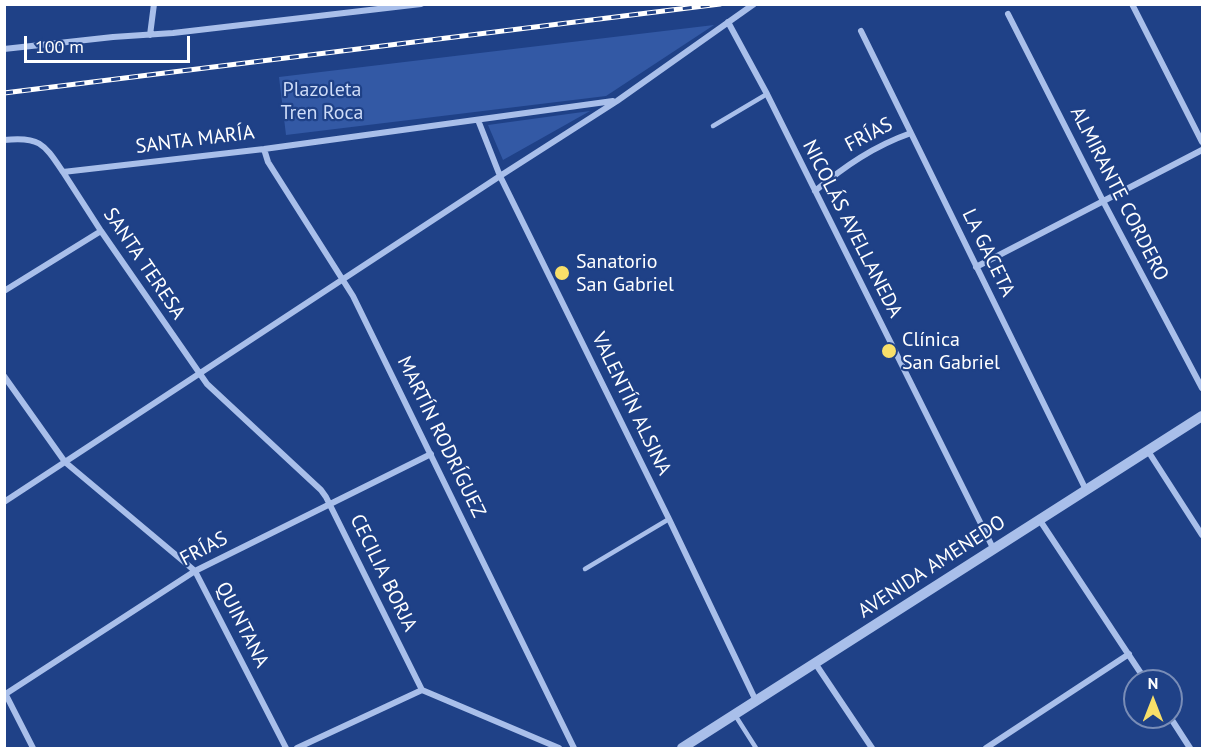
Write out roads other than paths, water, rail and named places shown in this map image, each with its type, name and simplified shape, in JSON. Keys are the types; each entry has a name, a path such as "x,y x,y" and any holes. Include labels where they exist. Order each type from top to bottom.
{"street":[{"path":"150,35 154,4"},
{"path":"350,13 351,4"},
{"path":"4,49 421,4"},
{"path":"4,502 616,101 754,4"},
{"path":"1132,4 1203,142"},
{"name":"ALMIRANTE CORDERO","path":"1008,14 1103,201 1203,388"},
{"name":"NICOLÁS AVELLANEDA","path":"729,22 993,548"},
{"name":"LA GACETA","path":"861,31 1086,490"},
{"name":"SANTA MARÍA","path":"63,172 264,149 616,101"},
{"name":"VALENTÍN ALSINA","path":"478,120 500,176 669,519 756,702"},
{"name":"FRÍAS","path":"815,191 871,150 911,133"},
{"path":"4,140 24,138 40,143 63,172"},
{"name":"MARTÍN RODRÍGUEZ","path":"264,149 268,162 344,279 574,748"},
{"path":"976,267 1203,150"},
{"name":"SANTA TERESA","path":"63,172 199,373"},
{"path":"4,291 101,231"},
{"name":"CECILIA BORJA","path":"199,373 207,384 321,490 330,503 422,690"},
{"name":"QUINTANA","path":"4,376 65,462 195,571 286,748"},
{"name":"AVENIDA AMENEDO","path":"682,748 1203,416"},
{"path":"1148,451 1203,535"},
{"name":"FRÍAS","path":"5,694 195,571 431,454"},
{"path":"1039,519 1138,669"},
{"path":"986,748 1129,654"},
{"path":"815,663 872,748"},
{"path":"297,748 422,690 559,748"},
{"path":"5,694 33,748"},
{"path":"1178,729 1190,748"}],"lane":[{"path":"713,126 767,94"},
{"path":"585,569 669,519"},
{"path":"735,715 756,748"}],"railway":[{"path":"4,93 720,4"}],"place":[{"name":"Sanatorio San Gabriel","path":"562,273"},
{"name":"Clínica San Gabriel","path":"889,351"}],"park label":[{"name":"Plazoleta Tren Roca","path":"322,102"}]}
